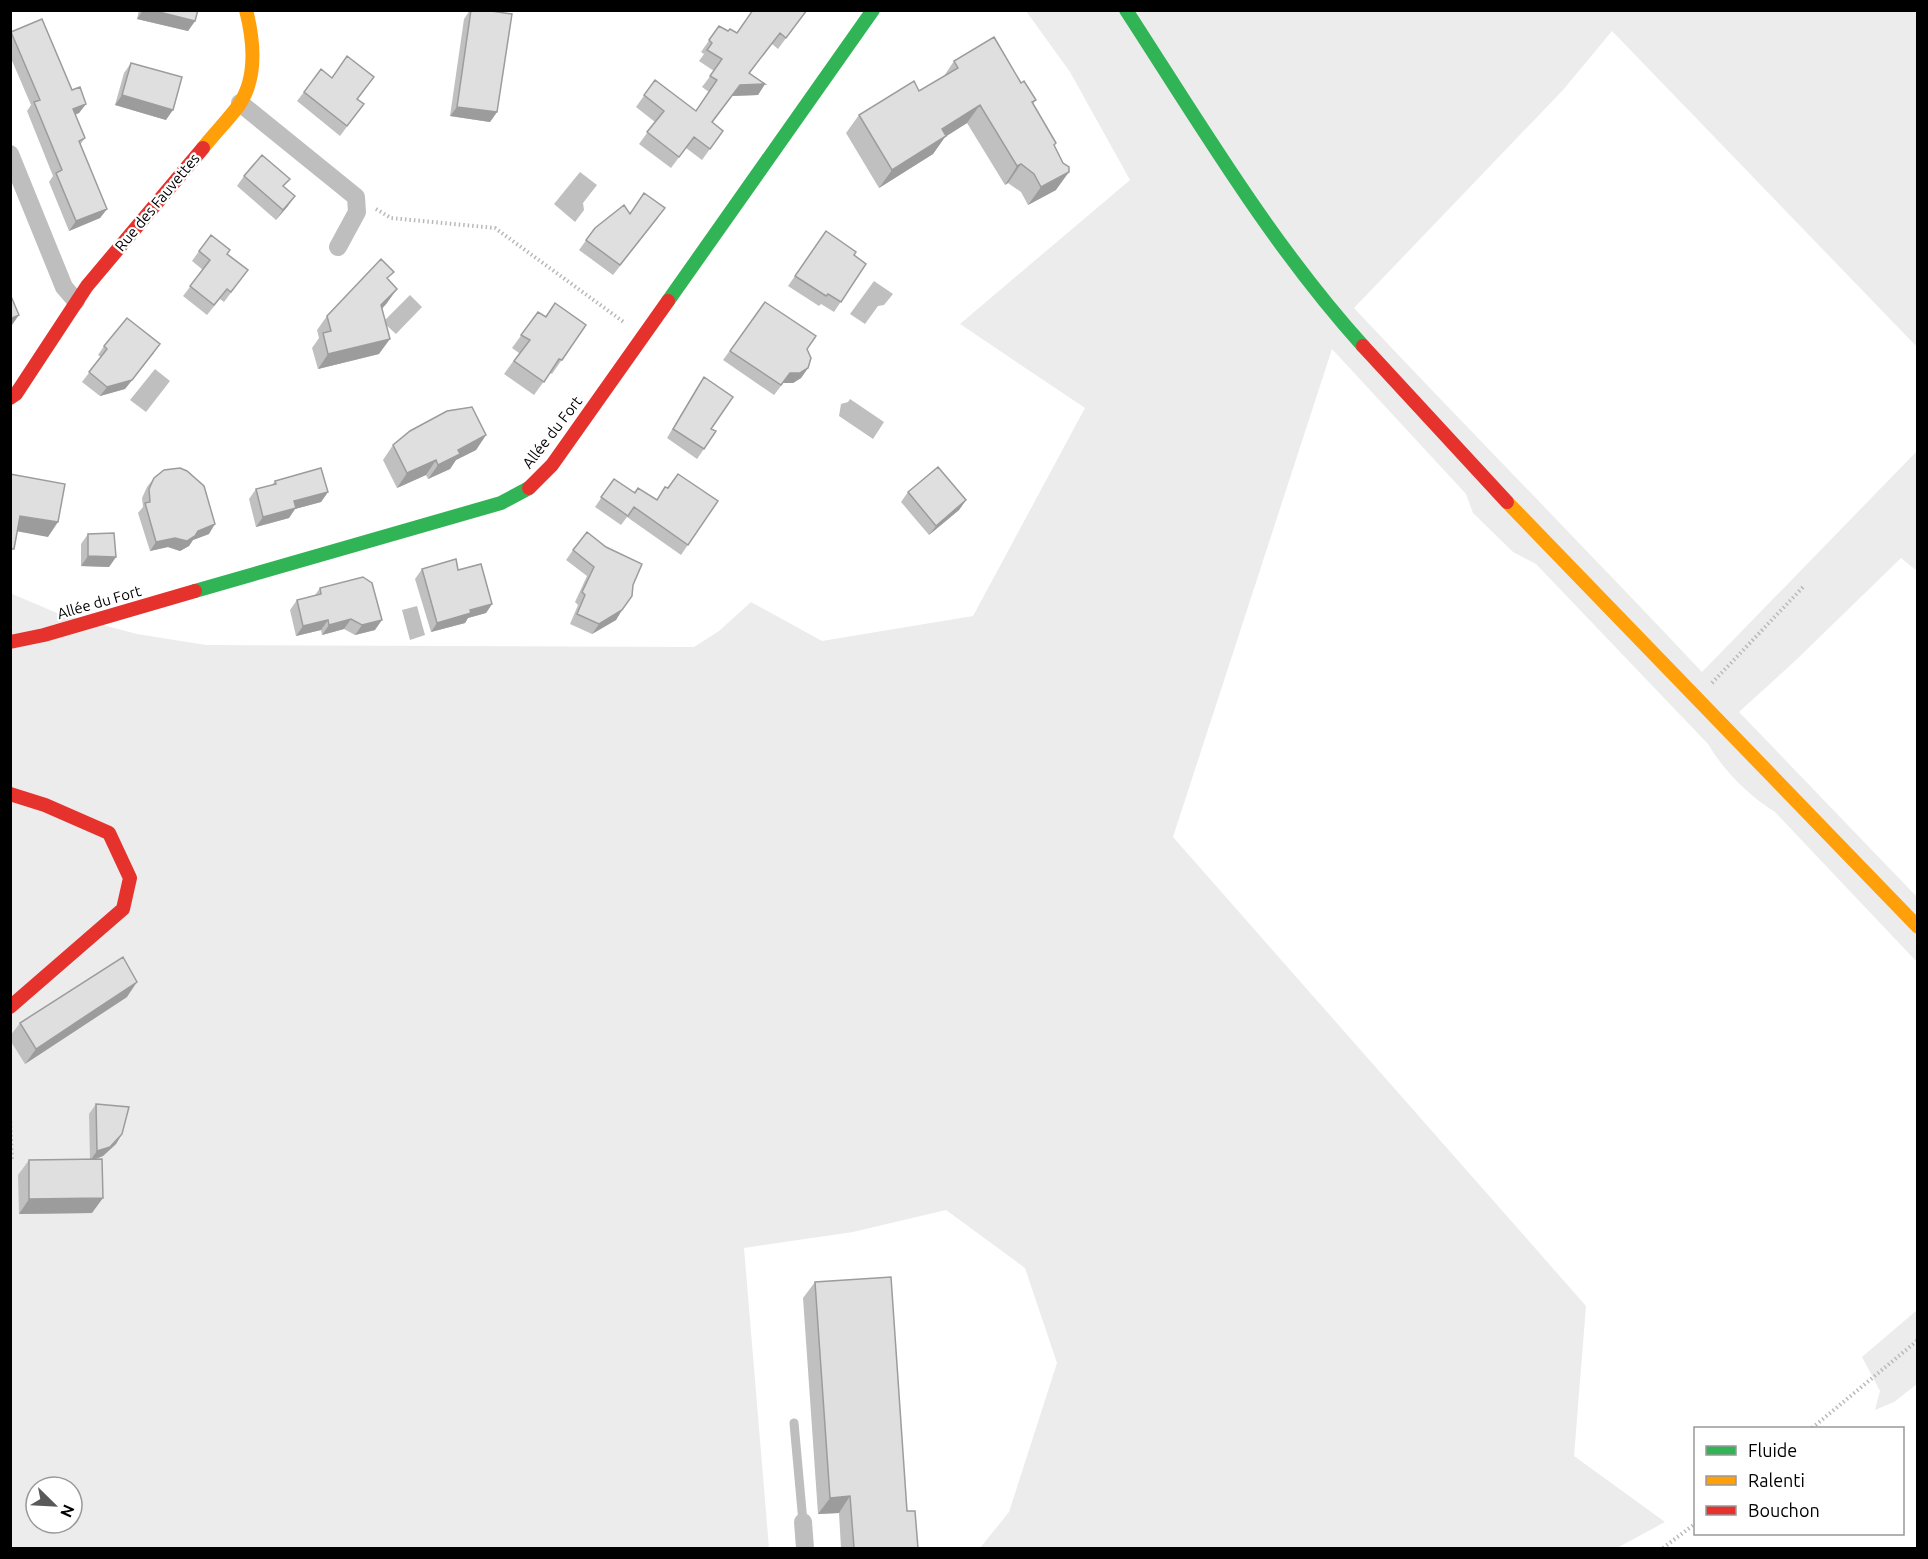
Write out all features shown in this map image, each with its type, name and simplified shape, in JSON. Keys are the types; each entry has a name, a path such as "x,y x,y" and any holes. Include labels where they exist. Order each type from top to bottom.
{"street":[{"name":"Rue des Fauvettes","path":"10,398 16,394 76,301 240,103 252,74 254,39 246,10"},
{"name":"Allée du Fort","path":"10,642 44,635 501,503 526,491 552,465 873,10"},
{"path":"1126,10 1256,210 1343,324 1462,455 1917,927"},
{"path":"240,103 356,197 357,212 338,247"},
{"path":"10,154 64,287 76,301"},
{"path":"10,794 45,805 110,833 130,878 123,909 10,1007"},
{"path":"803,1522 805,1548"}],"lane":[{"path":"794,1423 803,1522"}],"path":[{"path":"356,197 391,218 495,228 643,336"},
{"path":"1698,700 1718,675 1804,586"},
{"path":"10,1117 12,1159"},
{"path":"1813,1427 1917,1340"},
{"path":"1663,1548 1694,1524"}],"shaded area":[{"path":"1026,11 1917,11 1917,347 1612,31 1563,90 1354,308 1702,672 1917,451 1917,571 1901,558 1739,712 1917,897 1917,962 1775,812 1738,782 1708,744 1536,564 1513,552 1473,513 1466,494 1332,349 1173,837 1586,1306 1574,1456 1665,1522 1617,1548 980,1548 1009,1512 1057,1363 1025,1268 946,1210 853,1232 744,1248 769,1548 11,1548 10,593 57,613 137,634 206,645 694,647 719,631 751,602 822,641 973,616 1085,408 960,324 1130,180 1070,72"},
{"path":"580,172 597,185 583,203 584,210 575,222 554,204"},
{"path":"874,281 893,294 884,305 878,306 865,324 850,314"},
{"path":"410,295 422,307 396,334 383,322"},
{"path":"155,369 170,381 146,412 130,400"},
{"path":"850,399 884,422 873,439 839,416 841,404"},
{"path":"417,606 425,635 410,640 402,610"},
{"path":"1917,1310 1917,1384 1894,1402 1875,1410 1880,1391 1862,1357"}],"building":[{"path":"151,10 198,10 195,21"},
{"path":"471,10 512,14 497,112 457,107"},
{"path":"753,10 807,10 786,38 780,33 749,73 765,84 740,85 712,122 723,131 710,149 694,137 679,157 647,132 664,111 644,95 655,80 696,111 717,80 710,76 722,59 707,50 712,43 709,40 719,26 737,33"},
{"path":"42,19 72,90 80,87 86,104 73,109 85,138 79,141 107,209 76,221 56,173 62,170 34,102 40,100 11,32"},
{"path":"994,37 1021,83 1024,81 1036,100 1032,102 1056,143 1054,145 1063,163 1069,167 1069,172 1041,187 1034,174 1021,164 1017,166 980,105 942,129 946,136 892,170 859,115 914,81 919,91 958,68 954,61"},
{"path":"347,56 374,77 357,99 364,104 347,126 304,92 321,69 332,78"},
{"path":"131,63 182,77 173,110 122,95"},
{"path":"262,155 290,179 283,186 295,196 283,210 244,176"},
{"path":"644,193 665,208 620,265 586,240 595,228 624,205 630,214"},
{"path":"826,231 856,252 854,255 866,264 841,302 828,294 826,296 795,276"},
{"path":"211,235 230,250 227,254 248,270 231,292 227,289 214,305 190,286 210,260 199,251"},
{"path":"381,259 394,272 387,278 397,289 381,305 390,339 328,354 323,333 331,331 327,316"},
{"path":"10,294 19,315 10,319"},
{"path":"765,302 816,336 807,349 811,358 808,368 800,373 790,373 781,385 730,351"},
{"path":"555,303 586,325 544,382 514,361 530,340 521,335 538,312 546,317"},
{"path":"127,318 160,344 132,380 107,387 89,372 107,349 104,346"},
{"path":"704,377 733,397 711,429 716,431 704,449 673,429"},
{"path":"472,407 486,435 458,450 460,454 438,465 436,460 407,473 393,445 410,431 447,411"},
{"path":"938,467 966,500 936,526 908,492"},
{"path":"180,468 204,486 215,524 198,531 187,541 175,538 156,542 145,503 150,502 149,489 154,478 164,470"},
{"path":"321,468 328,492 294,501 296,508 263,517 256,489"},
{"path":"10,474 65,484 58,522 20,516 14,549 10,549"},
{"path":"678,474 718,501 688,545 634,507 628,516 601,497 614,479 635,493 638,488 657,500 665,487 668,488"},
{"path":"587,532 606,547 642,564 633,585 632,596 622,610 599,624 577,614 585,595 582,592 594,567 573,550"},
{"path":"114,533 116,557 88,556 88,534"},
{"path":"456,559 458,570 481,564 492,604 437,623 422,569"},
{"path":"363,577 372,583 382,620 362,625 351,619 329,625 328,620 303,626 297,600 321,594 320,588"},
{"path":"123,957 137,982 36,1049 20,1023"},
{"path":"96,1104 129,1107 122,1134 110,1147 97,1151"},
{"path":"102,1159 103,1198 29,1199 29,1160"},
{"path":"891,1277 907,1511 915,1511 918,1548 854,1548 850,1496 830,1498 815,1282"}],"traffic: fast":[{"path":"668,301 873,10"},
{"path":"1126,10 1209,140 1267,225 1329,307 1363,346"},
{"path":"195,591 501,503 529,488"}],"traffic: slow":[{"path":"203,148 239,105 249,83 253,59 246,10"},
{"path":"1507,502 1918,927"}],"traffic: jam":[{"path":"10,398 16,394 87,286 203,148"},
{"path":"529,488 552,465 668,301"},
{"path":"1363,346 1507,502"},
{"path":"10,642 44,635 195,591"},
{"path":"10,794 45,805 109,833 130,878 123,909 10,1007"}]}
